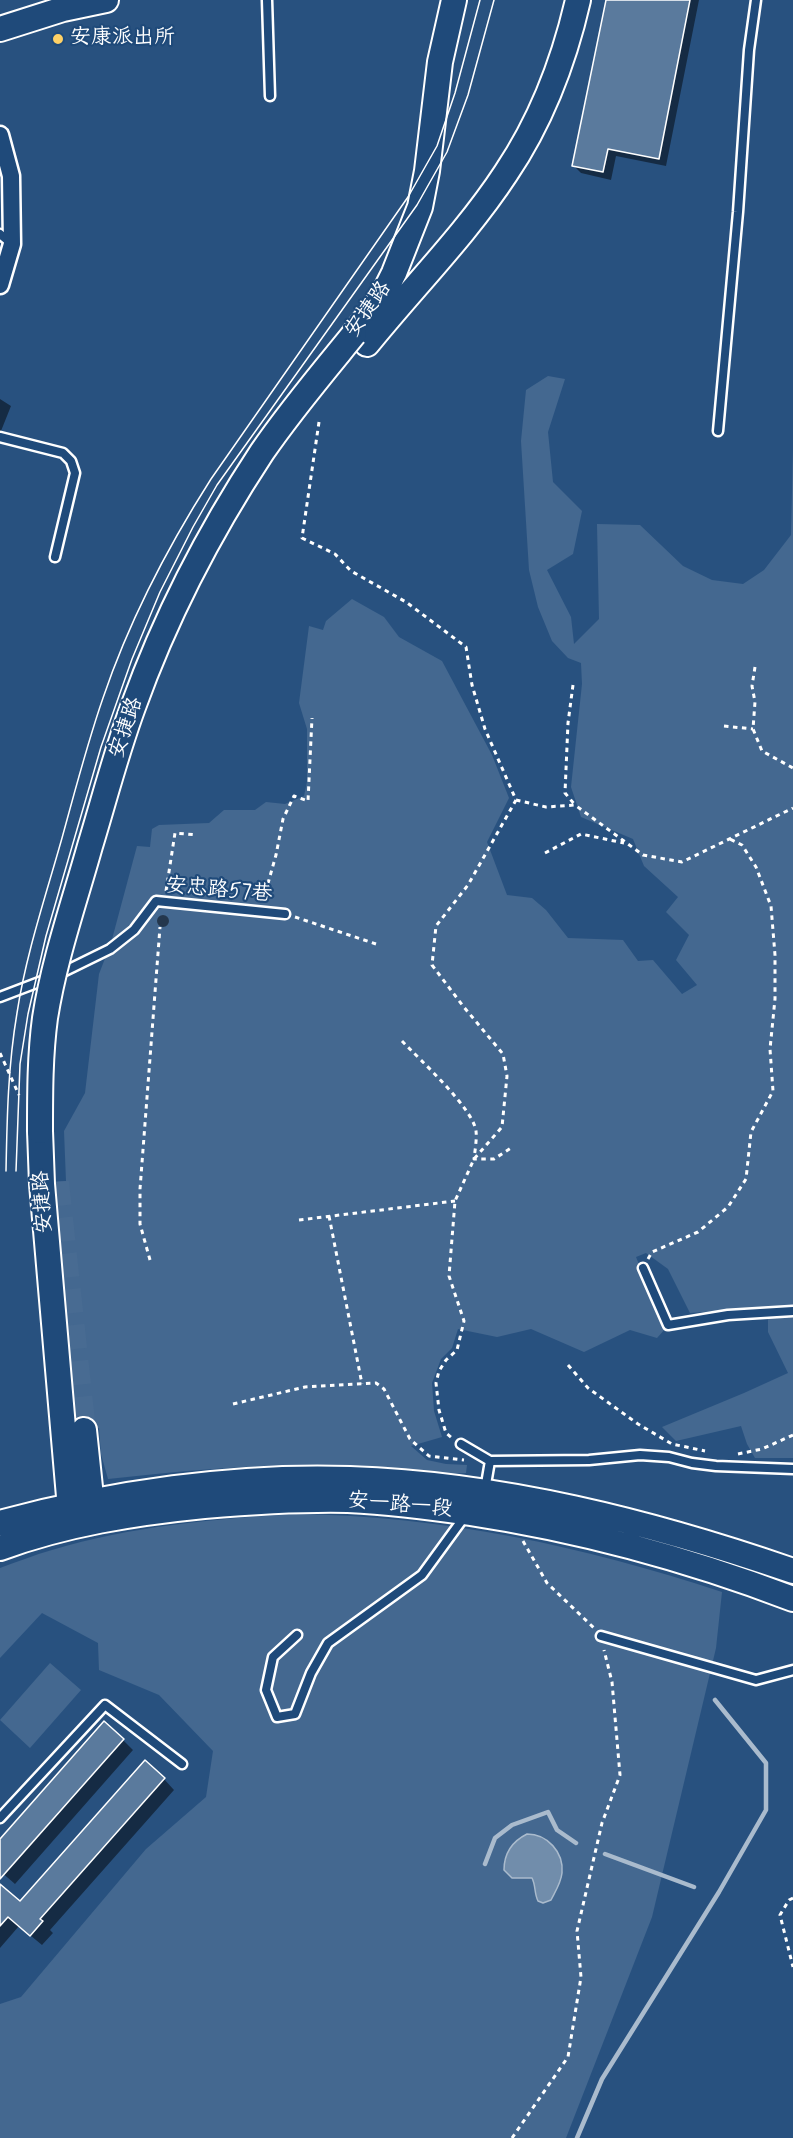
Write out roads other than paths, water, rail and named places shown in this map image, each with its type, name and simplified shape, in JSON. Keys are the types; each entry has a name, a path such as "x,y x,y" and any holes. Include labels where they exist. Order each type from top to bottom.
{"street":[{"path":"0,29 62,4 106,0"},
{"name":"安捷路","path":"360,339 394,273 420,207 427,171 440,62 454,0"},
{"name":"安捷路","path":"57,1182 47,1131 40,1066 45,1017 53,979 118,753 133,707 177,603 211,536 262,452 310,388 442,256 506,174 532,131 553,83 578,0"},
{"path":"0,135 11,176 0,285"},
{"name":"安捷路","path":"47,1131 42,1184 82,1514"},
{"path":"82,1514 84,1430"},
{"name":"安一路一段","path":"0,1548 82,1514 175,1488 292,1480 350,1479 598,1537 735,1577 793,1599"},
{"name":"安一路一段","path":"457,1504 484,1493 603,1515 702,1541 793,1571"},
{"name":"安一路一段","path":"0,1523 82,1514"}],"lane":[{"path":"267,0 270,96"},
{"path":"718,430 738,212 749,50 756,0"},
{"path":"0,437 63,453 71,461 75,473 56,557"},
{"name":"安忠路57巷","path":"0,997 36,985 110,949 134,930 156,901 285,914"},
{"path":"643,1268 668,1325 728,1315 793,1311"},
{"path":"461,1444 490,1461 589,1460 640,1455 669,1457 716,1466 793,1469"},
{"path":"484,1493 490,1461"},
{"path":"297,1635 273,1657 266,1690 277,1717 295,1714 311,1673 328,1643 422,1575 457,1504"},
{"path":"601,1636 756,1680 793,1670"},
{"path":"0,1818 105,1705 183,1764"}],"waterway":[{"path":"577,2138 602,2079 719,1892 766,1810 766,1763 715,1700"},
{"path":"485,1864 495,1838 512,1825 548,1812 557,1830 576,1843"},
{"path":"605,1854 694,1887"}],"tunnel":[{"path":"57,1182 84,1430"}],"tram line":[{"path":"6,1171 12,1053 26,969 92,733 113,669 164,558 211,479 408,197 437,146 455,93 480,0"},
{"path":"16,1171 20,1064 28,1014 46,936 101,747 132,659 160,592 217,485 417,205 447,152 468,95 494,0"}],"place":[{"name":"安康派出所","path":"58,39"}]}
